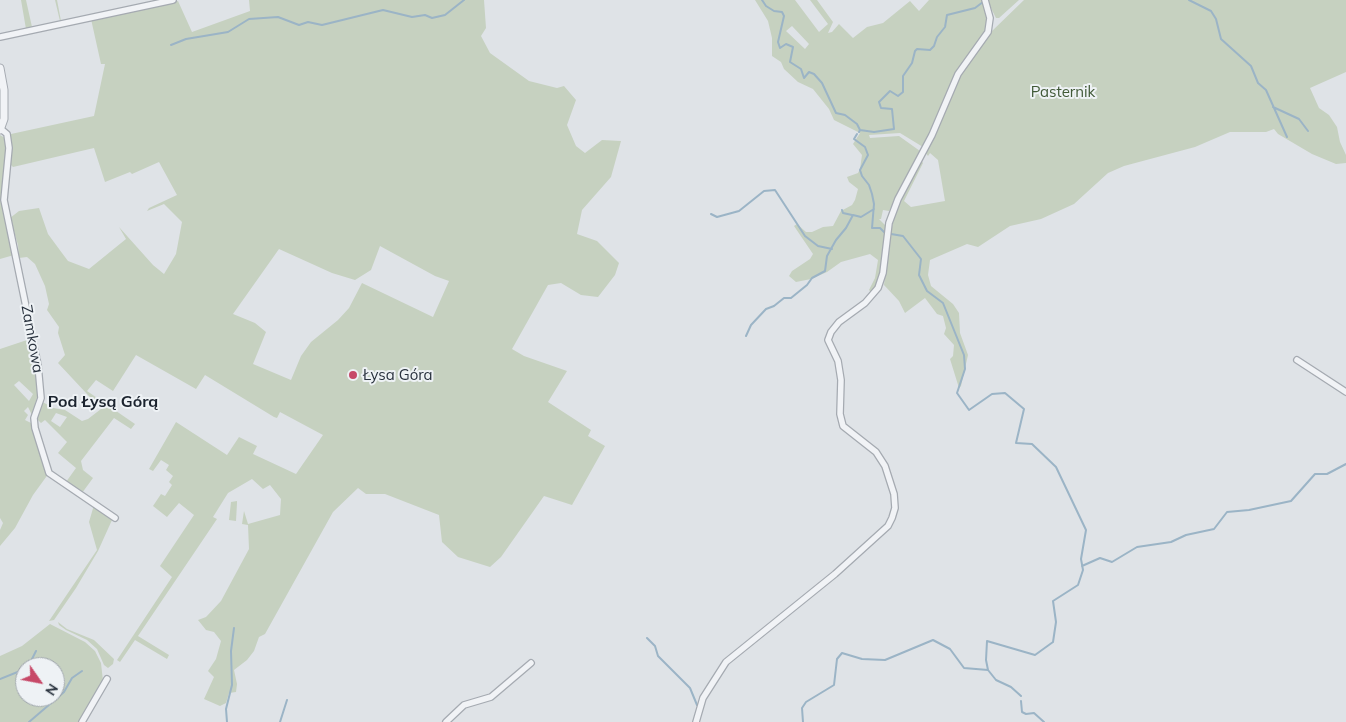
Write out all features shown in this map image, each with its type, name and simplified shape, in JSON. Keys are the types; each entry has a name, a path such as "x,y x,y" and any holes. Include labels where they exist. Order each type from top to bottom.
{"street":[{"path":"0,37 173,0"},
{"path":"696,722 702,698 726,662 835,574 888,526 892,518 895,508 894,494 885,466 876,452 843,426 840,414 838,360 828,340 831,332 839,322 865,304 878,288 883,273 889,223 898,199 932,135 958,74 988,32 990,18 985,0"},
{"path":"0,68 4,90 4,119 0,129"},
{"name":"Zamkowa","path":"0,129 7,134 10,148 4,200 38,365 40,398 34,418 35,428 50,473 115,518"},
{"path":"1297,360 1346,392"},
{"path":"446,722 464,705 491,697 532,663"},
{"path":"82,722 107,679"}],"green space":[{"path":"21,0 26,0 32,27 60,21 55,0 57,0 61,21 26,29"},
{"path":"249,0 484,0 486,28 481,36 490,53 529,81 557,88 564,86 576,100 567,125 576,146 585,153 602,140 621,141 611,177 582,210 577,234 597,241 619,263 615,275 598,297 581,295 561,283 548,285 512,349 524,356 567,371 548,402 591,430 588,436 605,446 572,505 544,496 501,557 490,567 458,557 442,542 439,515 385,494 366,494 358,488 333,512 265,634 259,637 254,651 247,660 234,670 237,684 236,692 229,693 226,703 220,706 204,699 214,677 208,671 216,659 221,641 214,632 206,630 198,620 206,617 221,601 249,549 248,525 242,524 244,511 248,524 280,515 281,499 270,485 263,489 252,479 228,493 213,517 217,519 138,636 169,655 167,659 135,640 120,662 117,660 172,577 160,566 194,515 179,503 167,517 153,506 161,494 165,496 172,485 169,482 173,476 166,470 169,465 161,460 153,471 149,469 176,422 227,455 239,437 257,446 253,454 296,474 323,435 280,412 277,418 274,417 205,375 196,389 136,355 113,391 96,380 87,391 135,424 131,429 114,418 81,461 83,470 93,478 82,493 66,482 76,468 58,453 67,442 45,420 41,423 36,418 41,401 53,408 65,410 82,421 88,419 101,409 58,363 65,355 58,333 59,327 47,310 49,304 45,286 35,264 27,257 19,258 18,245 10,218 19,211 39,208 48,234 68,261 89,269 126,239 119,227 153,265 164,274 176,254 182,222 164,204 147,211 149,208 177,195 159,162 132,174 130,172 105,182 94,148 13,167 9,163 11,134 94,116 105,64 101,64 91,19 178,1 192,32 250,11","holes":["380,246 435,276 449,281 433,317 362,283 349,308 338,320 311,342 301,356 291,380 253,364 266,332 255,323 233,314 279,249 332,273 355,280 371,270","56,413 67,417 60,427 51,421"]},
{"path":"755,0 795,0 819,32 828,24 810,0 817,0 833,22 828,33 832,32 839,24 853,38 867,27 883,23 910,1 919,11 929,0 983,0 988,23 985,34 973,49 923,147 900,133 869,135 870,138 899,136 920,151 889,211 883,210 881,219 879,219 886,226 879,280 872,293 869,290 875,278 878,260 870,254 841,262 827,272 811,279 796,282 789,276 792,271 810,259 813,254 794,226 797,224 806,232 812,232 823,227 833,226 841,211 852,205 855,200 858,189 849,182 847,177 858,173 862,155 853,144 860,133 834,120 829,109 813,89 798,82 784,69 781,62 772,56 772,38 768,21","holes":["792,26 809,44 805,49 786,31"]},
{"path":"987,0 1019,0 999,18 996,18"},
{"name":"Pasternik","path":"1024,0 1346,0 1346,72 1310,88 1319,108 1329,115 1337,127 1340,142 1346,155 1346,163 1336,164 1312,154 1278,134 1274,129 1266,132 1230,132 1195,147 1124,166 1108,173 1074,204 1041,219 1010,226 978,247 967,244 930,260 928,275 931,286 953,304 959,313 960,333 968,355 959,388 950,359 953,356 954,345 944,334 946,328 943,316 937,314 925,298 905,313 899,301 884,285 889,239 898,203 921,160 923,163 904,201 911,207 945,201 938,160 930,153 928,156 925,152 961,75 992,31"},
{"path":"0,135 5,138 7,144 2,194 14,255 0,259"},
{"path":"33,338 38,394 32,415 28,407 24,411 28,415 25,420 33,424 49,473 33,495 15,528 0,546 0,530 3,523 0,518 0,349","holes":["19,381 33,394 29,401 14,385"]},
{"path":"237,501 236,521 229,520 231,502"},
{"path":"94,505 112,520 98,551 76,588 54,620 49,621 97,550 89,522"},
{"path":"58,622 67,629 94,640 114,659 113,664 108,668 104,665 97,649 87,640 66,630"},
{"path":"50,624 85,642 95,651 101,663 103,681 81,722 0,722 0,656 22,646"}],"waterway":[{"path":"171,45 186,39 228,32 249,19 278,17 299,25 308,22 322,25 383,10 412,17 425,15 432,18 445,15 464,0"},
{"path":"762,0 766,6 774,11 782,12 784,16 778,42 780,48 786,44 793,47 790,62 801,69 804,78 809,72 814,74 822,83 836,113 845,115 857,124 860,130"},
{"path":"1189,0 1211,11 1216,19 1221,39 1251,66 1258,83 1266,90 1287,137"},
{"path":"859,132 860,130 874,132 894,129 892,109 881,108 879,102 890,91 898,96 903,92 903,76 912,63 915,51 917,49 930,50 934,46 937,37 945,27 947,15 975,8 983,2"},
{"path":"1273,107 1299,119 1308,131"},
{"path":"857,134 854,139 865,147 868,155 860,170 872,194 874,204 872,228 880,228 884,232"},
{"path":"711,214 717,217 739,211 764,191 775,190 805,236 818,246 832,249"},
{"path":"746,336 751,325 766,309 774,306 784,298 791,298 807,285 812,278 825,271 827,256 853,215 861,217 874,209"},
{"path":"842,210 843,213 852,215"},
{"path":"803,722 802,708 806,702 834,685 837,659 842,653 862,659 885,660 933,640 950,649 964,668 988,670 986,660 987,641 1035,655 1053,642 1056,622 1053,601 1078,585 1083,570 1081,559 1086,530 1056,467 1032,444 1016,443 1024,409 1005,393 992,394 969,410 957,393 965,369 964,355 943,303 927,291 919,275 921,259 903,236 891,234"},
{"path":"1082,566 1100,558 1112,562 1137,547 1171,542 1186,535 1214,529 1227,512 1249,510 1291,501 1315,474 1327,474 1346,464"},
{"path":"227,722 226,709 232,685 231,651 234,628"},
{"path":"647,638 655,646 658,656 690,688 697,705"},
{"path":"33,657 36,651"},
{"path":"988,670 996,680 1011,687 1021,696"},
{"path":"29,722 64,692 72,678 82,671"},
{"path":"0,679 15,673"},
{"path":"280,722 287,700"},
{"path":"1021,701 1022,712 1026,714 1034,713 1044,722"}],"place":[{"name":"Łysa Góra","path":"353,375"}],"district":[{"name":"Pod Łysą Górą","path":"103,402"}]}
